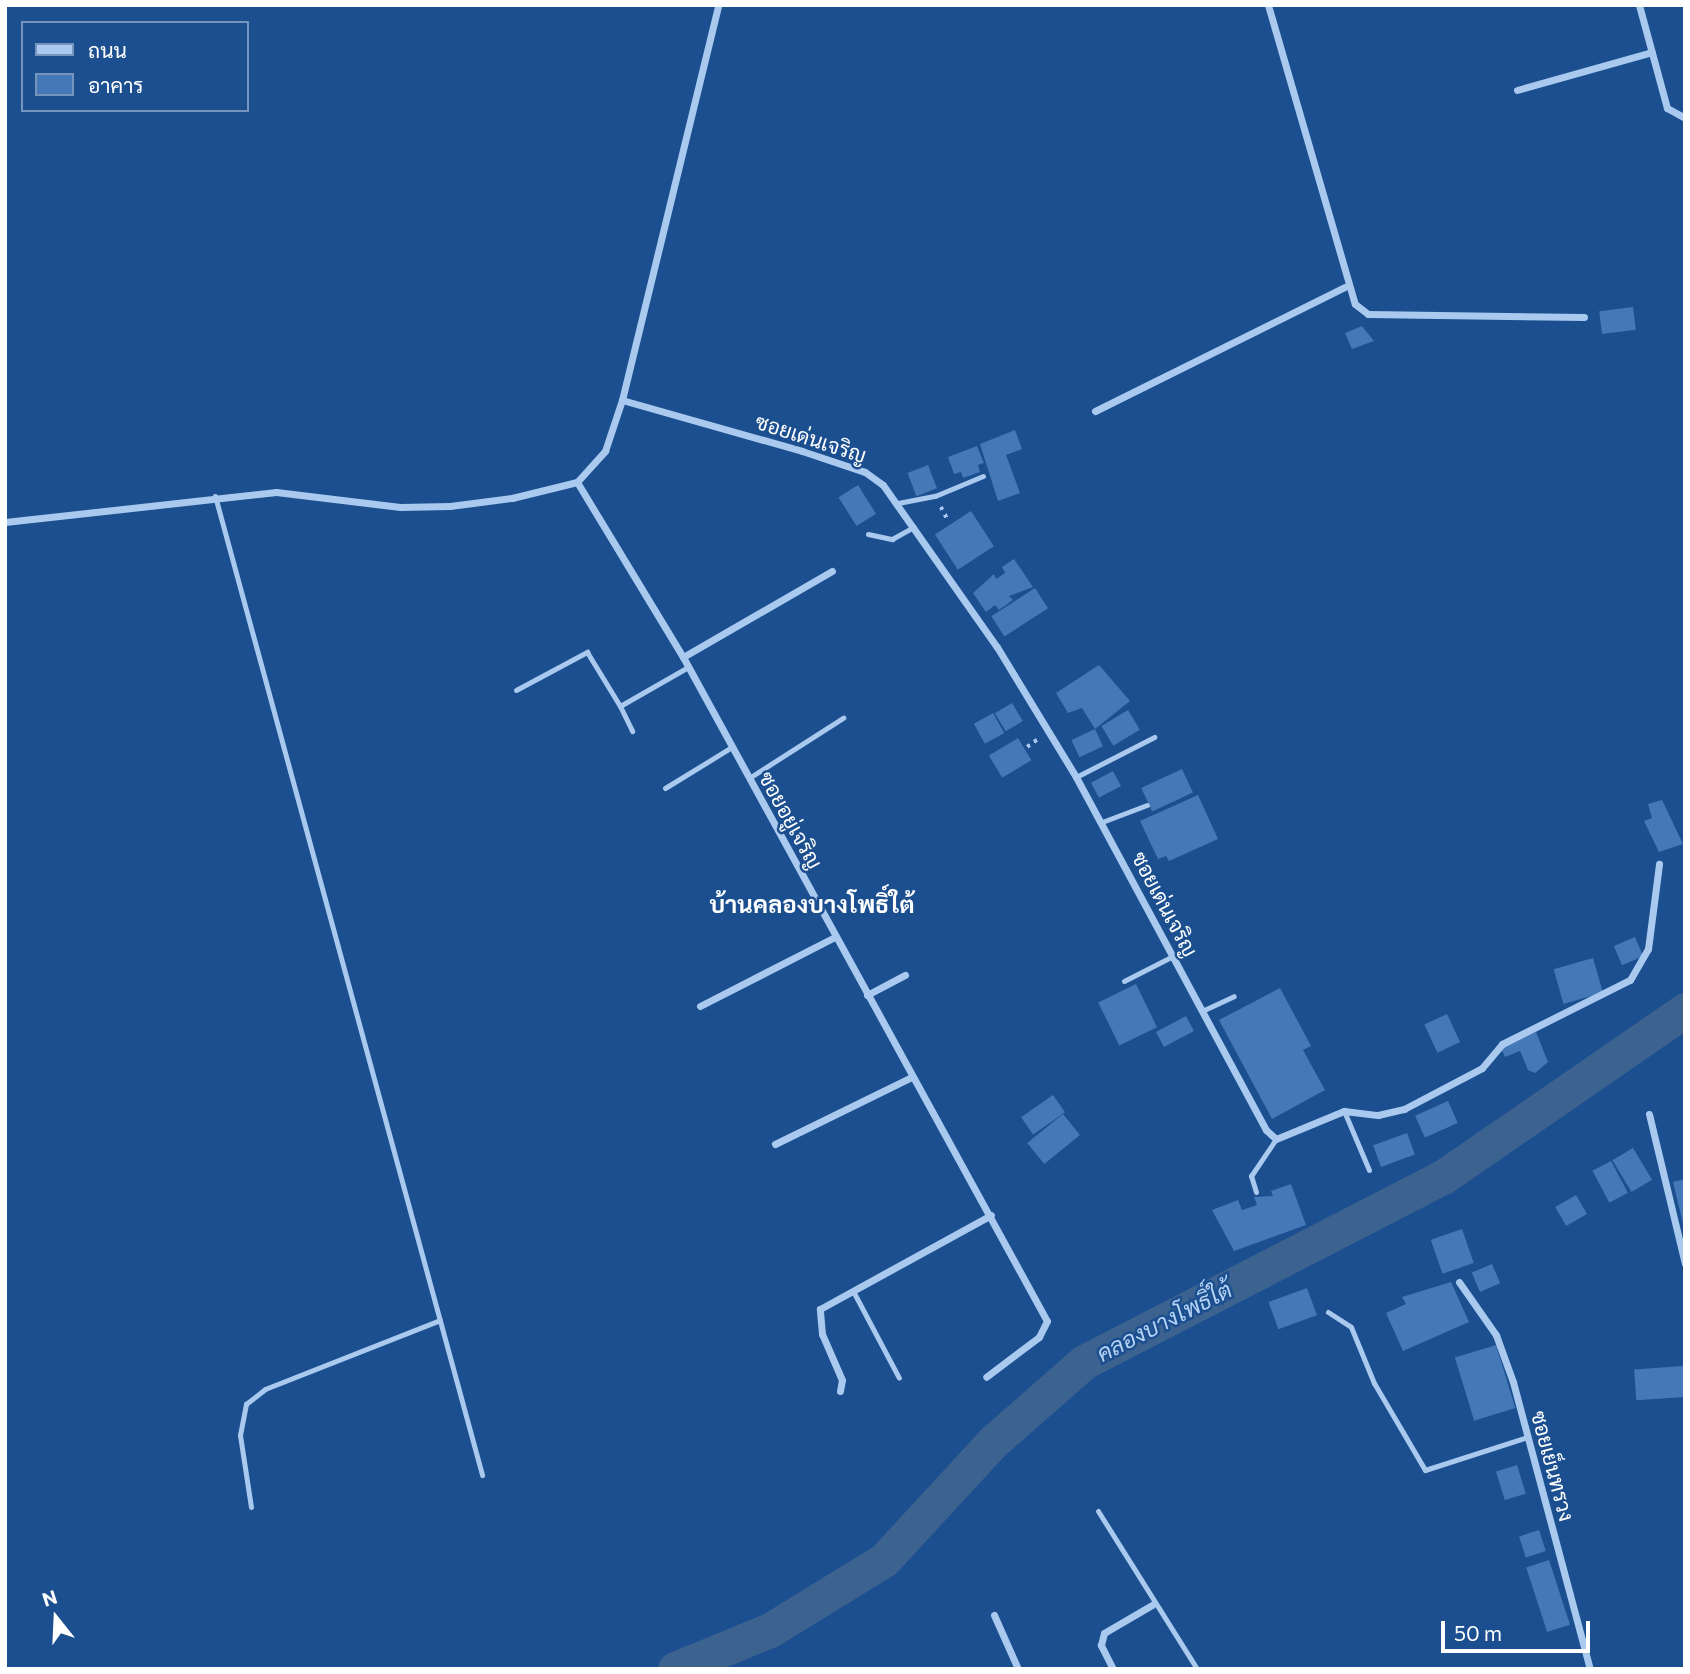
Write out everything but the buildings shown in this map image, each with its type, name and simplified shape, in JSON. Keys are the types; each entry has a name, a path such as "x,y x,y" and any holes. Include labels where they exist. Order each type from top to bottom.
{"street":[{"path":"5,522 215,496 276,492 400,507 450,506 512,498 577,482 605,451 622,400 718,5"},
{"path":"1268,5 1345,287 1368,314 1584,317"},
{"path":"1639,5 1667,108 1685,118"},
{"path":"1517,90 1652,52"},
{"path":"1095,411 1345,287"},
{"name":"ซอยเด่นเจริญ","path":"622,400 865,472 898,503 997,648 1076,777 1266,1130 1276,1139"},
{"name":"ซอยอยู่เจริญ","path":"577,482 683,657 1047,1321 1039,1336 986,1377"},
{"path":"683,657 832,571"},
{"path":"1276,1139 1344,1111 1378,1115 1404,1109 1482,1068 1502,1044 1630,980 1648,949 1659,864"},
{"path":"700,1006 835,937"},
{"path":"867,995 905,975"},
{"path":"775,1144 912,1077"},
{"path":"1649,1114 1685,1264"},
{"path":"840,1391 840,1371 818,1319 820,1309 991,1215"},
{"name":"ซอยเย็นทรวง","path":"1459,1282 1496,1335 1528,1437 1590,1669"},
{"path":"1113,1669 1101,1646 1104,1633 1152,1605"},
{"path":"994,1615 1018,1669"}],"lane":[{"path":"898,503 935,496 983,476"},
{"path":"215,496 482,1475"},
{"path":"868,534 892,540 914,527"},
{"path":"516,690 587,652 632,731"},
{"path":"620,706 688,667"},
{"path":"749,778 843,718"},
{"path":"1076,777 1154,737"},
{"path":"665,788 732,747"},
{"path":"1102,822 1147,804"},
{"path":"1124,981 1173,956"},
{"path":"1202,1012 1234,996"},
{"path":"1344,1111 1369,1170"},
{"path":"1256,1192 1251,1176 1276,1139"},
{"path":"853,1292 899,1378"},
{"path":"1328,1311 1351,1326 1374,1383 1424,1470 1528,1437"},
{"path":"251,1507 240,1435 246,1404 265,1389 440,1320"},
{"path":"1098,1510 1152,1605 1197,1669"}],"waterway":[{"name":"คลองบางโพธิ์ใต้","path":"675,1669 770,1630 884,1560 994,1441 1084,1362 1443,1177 1685,1010"}],"district":[{"name":"บ้านคลองบางโพธิ์ใต้","path":"812,904"}]}
